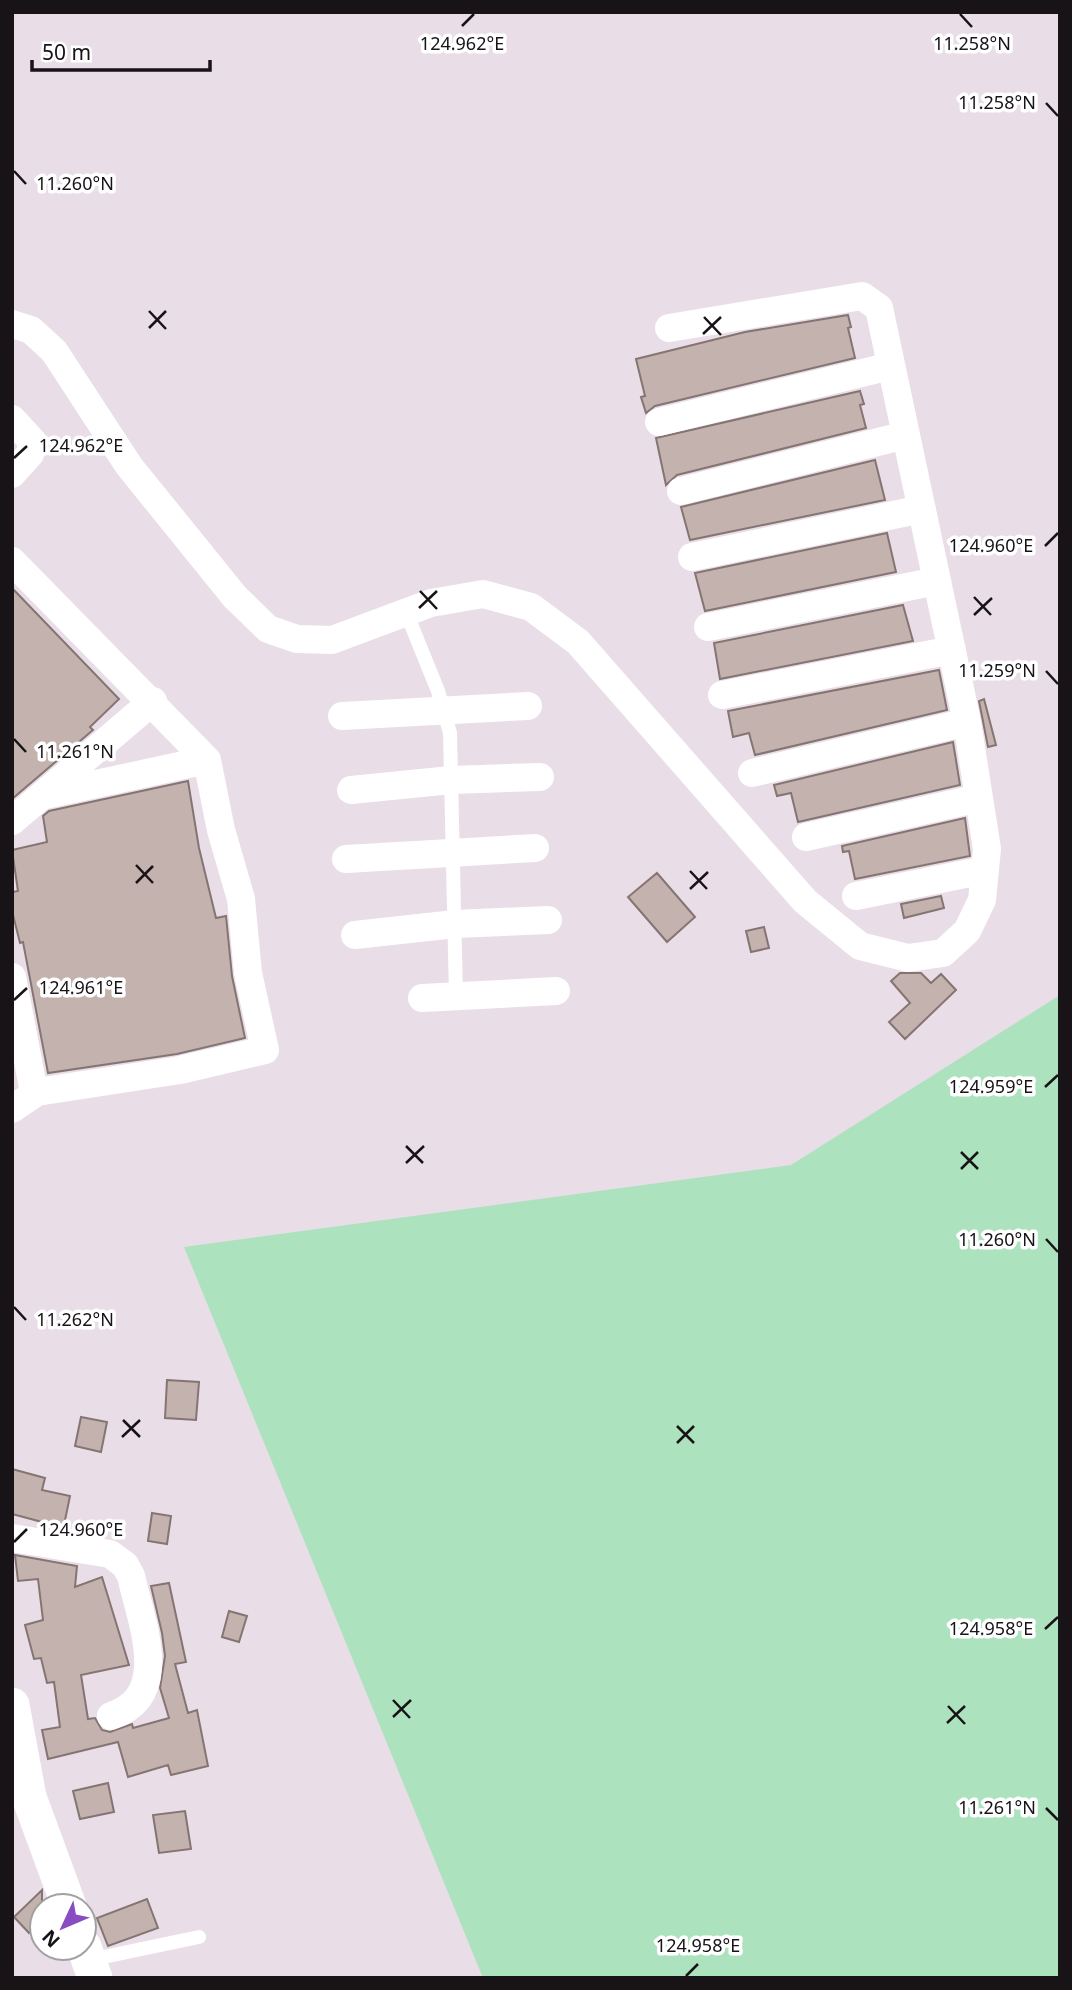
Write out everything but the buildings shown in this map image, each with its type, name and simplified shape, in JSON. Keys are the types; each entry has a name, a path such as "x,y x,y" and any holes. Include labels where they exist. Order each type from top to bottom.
{"street":[{"path":"12,324 31,330 54,351 129,466 235,597 268,629 297,639 332,640 431,603 483,594 531,607 578,642 805,901 860,946 908,958 943,953 967,931 982,900 987,849 967,722 879,308 862,296 669,328"},
{"path":"659,422 891,366"},
{"path":"12,419 33,442 30,454 12,474"},
{"path":"681,491 906,435"},
{"path":"692,557 922,509"},
{"path":"12,561 153,701 207,760 221,830 241,899 248,973 265,1050 180,1070 35,1089 12,1109"},
{"path":"708,627 937,581"},
{"path":"722,695 952,650"},
{"path":"12,821 153,701"},
{"path":"342,716 528,706"},
{"path":"752,773 967,722"},
{"path":"41,796 207,760"},
{"path":"351,790 451,780 540,777"},
{"path":"806,837 979,798"},
{"path":"346,859 535,848"},
{"path":"856,896 985,870"},
{"path":"355,935 455,924 548,920"},
{"path":"12,977 35,1089"},
{"path":"422,998 556,992"},
{"path":"12,1057 35,1089"},
{"path":"12,1538 110,1554 124,1565 131,1576 150,1669 145,1686 136,1701 125,1711 111,1716"},
{"path":"12,1705 29,1797 64,1892"}],"lane":[{"path":"406,612 444,710 450,733 457,996"},
{"path":"98,1960 199,1937"}],"green space":[{"path":"1060,995 1060,1978 483,1978 184,1247 791,1165"}]}
